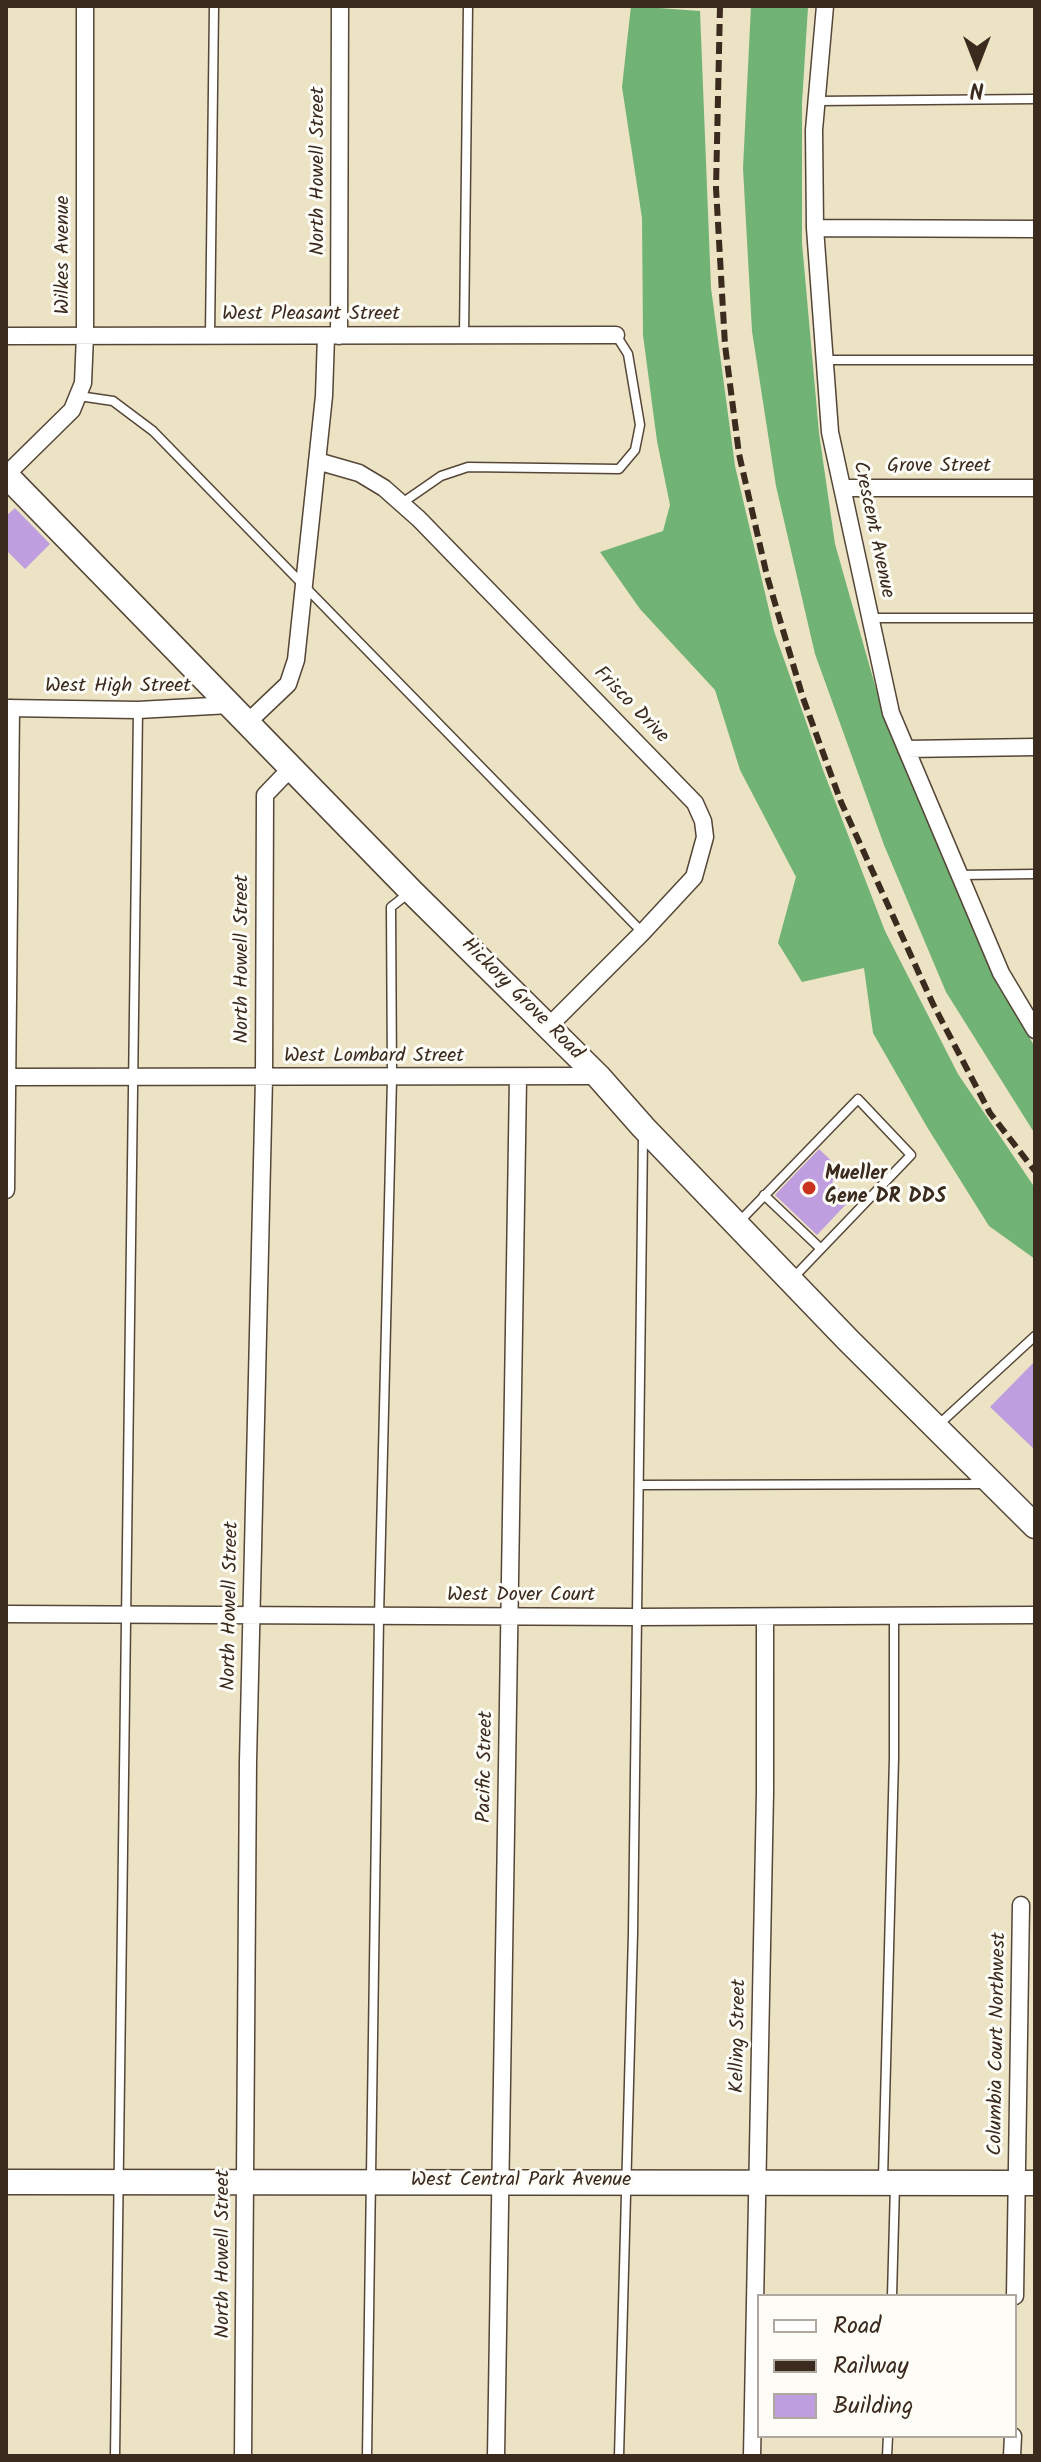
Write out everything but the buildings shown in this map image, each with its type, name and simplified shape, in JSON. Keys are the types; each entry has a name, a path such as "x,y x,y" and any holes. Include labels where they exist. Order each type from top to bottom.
{"main road":[{"name":"Hickory Grove Road","path":"6,475 411,891 598,1076 790,1280 1035,1526"},
{"name":"West Central Park Avenue","path":"6,2182 1026,2183"}],"street":[{"name":"Wilkes Avenue","path":"79,396 84,374 85,335 85,6"},
{"name":"North Howell Street","path":"239,714 288,684 296,660 332,336 340,6"},
{"name":"Crescent Avenue","path":"825,6 814,130 815,228 830,432 891,713 1001,973 1026,1002 1035,1030"},
{"path":"815,228 1035,229"},
{"name":"West Pleasant Street","path":"6,336 616,335"},
{"path":"6,475 72,410 79,396"},
{"name":"Frisco Drive","path":"317,461 359,473 402,503 695,803 703,821 705,837 694,877 549,1026"},
{"name":"Grove Street","path":"842,488 1035,488"},
{"path":"6,1190 8,708"},
{"name":"West High Street","path":"8,708 239,714"},
{"path":"906,749 1035,747"},
{"name":"North Howell Street","path":"243,2456 248,1761 264,1078 265,795 291,768"},
{"name":"West Lombard Street","path":"7,1077 598,1076"},
{"name":"Pacific Street","path":"496,2456 518,1078"},
{"name":"West Dover Court","path":"6,1614 1035,1615"},
{"name":"Kelling Street","path":"752,2456 765,1792 765,1617"},
{"name":"Columbia Court Northwest","path":"1015,2294 1026,2183 1021,1905"}],"lane":[{"path":"210,336 214,6"},
{"path":"464,335 468,6"},
{"path":"816,101 1035,99"},
{"path":"402,503 441,476 468,467 619,469 635,450 640,425 628,354 616,335"},
{"path":"824,360 1035,360"},
{"path":"79,396 113,401 145,424 642,933"},
{"path":"870,618 1035,618"},
{"path":"115,2456 138,710"},
{"path":"959,875 1035,874"},
{"path":"367,2456 379,1616 392,1078 391,907 411,891"},
{"path":"737,1225 858,1099 911,1155 790,1280"},
{"path":"619,2456 633,1933 645,1193 643,1127"},
{"path":"764,1195 820,1248"},
{"path":"936,1427 1035,1336"},
{"path":"639,1485 992,1483"},
{"path":"892,2294 888,2183 894,1616"}],"green space":[{"path":"631,6 700,11 711,288 735,466 774,631 885,931 958,1074 1035,1188 1035,1259 989,1226 927,1127 873,1033 864,968 802,982 778,943 796,877 740,770 715,690 640,609 600,552 663,531 670,505 657,441 643,335 642,218 622,87"},
{"path":"751,6 808,7 802,103 802,243 819,433 835,544 882,710 1002,991 1035,1047 1035,1134 946,992 884,845 815,654 776,486 752,331 743,168"}],"railway":[{"path":"720,6 716,188 725,345 739,454 767,576 803,698 841,802 933,1004 990,1113 1035,1171"}],"place":[{"name":"Mueller Gene DR DDS","path":"809,1188"}]}
